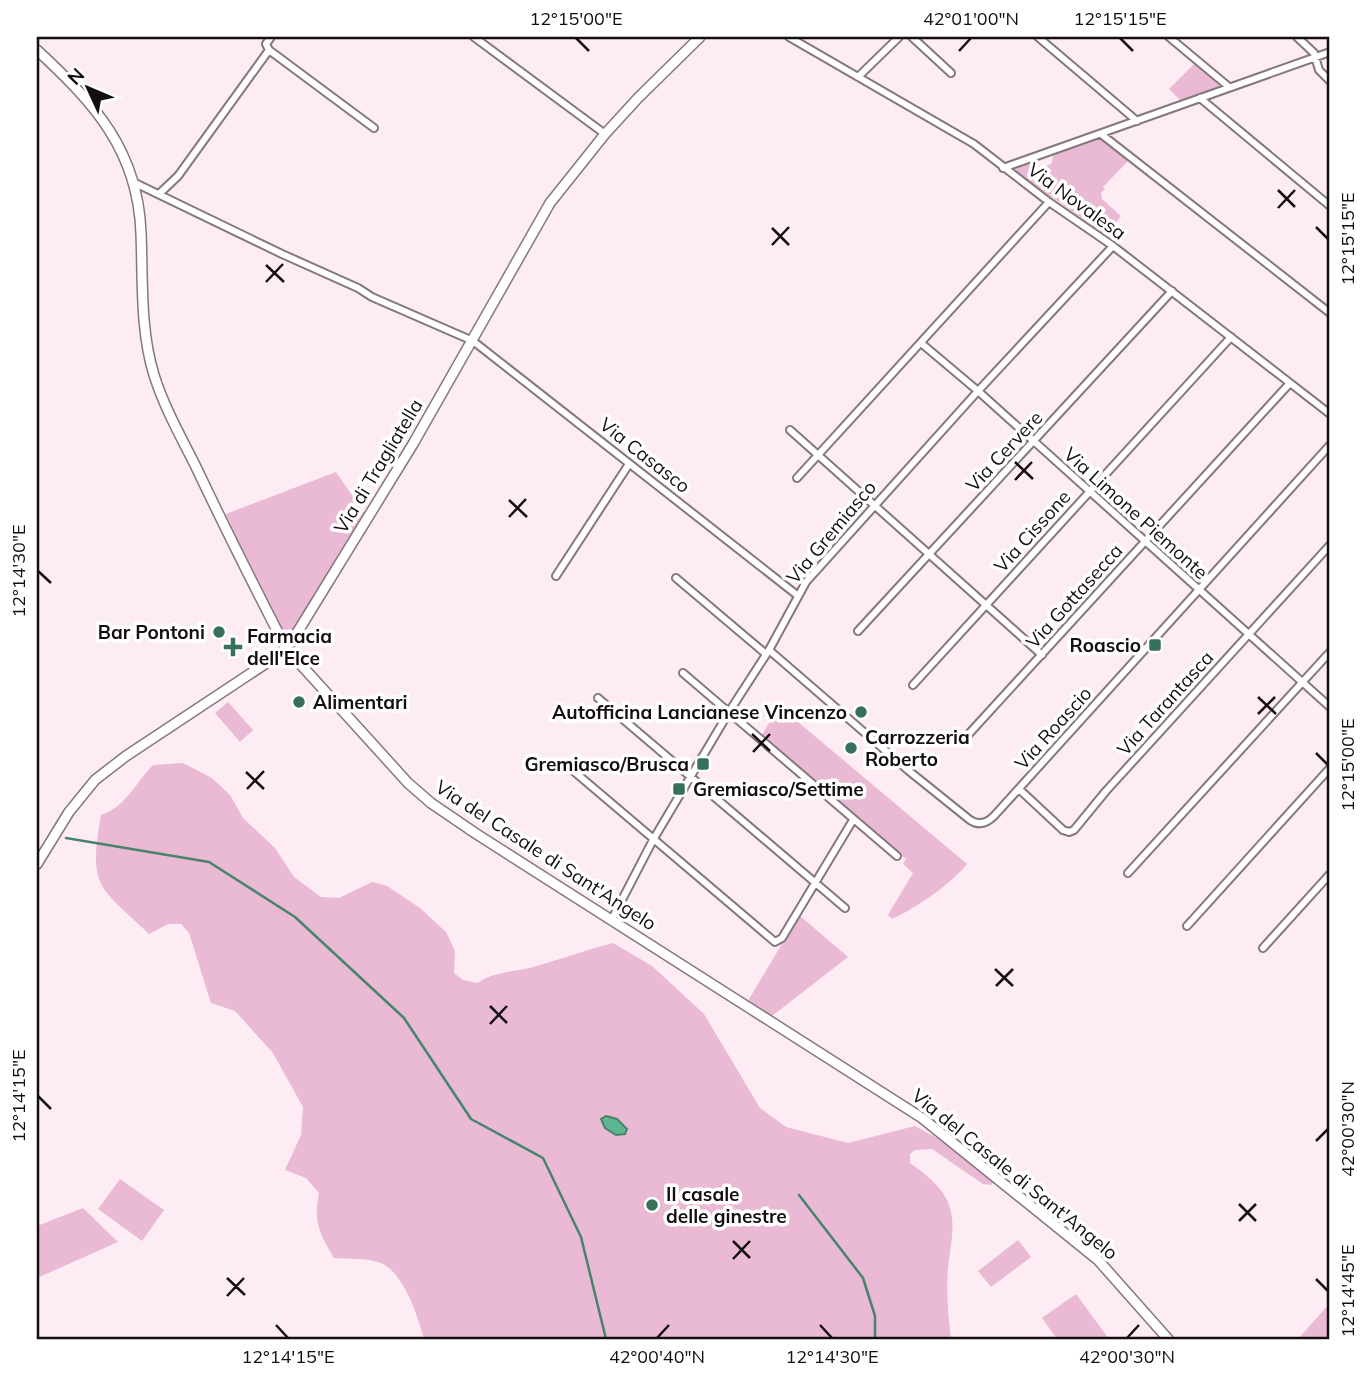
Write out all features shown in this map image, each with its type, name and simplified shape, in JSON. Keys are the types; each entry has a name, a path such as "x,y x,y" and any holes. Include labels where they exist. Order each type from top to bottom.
{"main road":[{"name":"Via di Tragliatella","path":"37,864 80,795 110,767 286,648 392,478 473,341 545,211 606,134 665,69 700,37"},
{"name":"Via del Casale di Sant'Angelo","path":"37,50 72,82 104,119 122,153 133,182 141,230 145,326 153,372 172,418 286,648 383,758 423,797 922,1118 1098,1260 1168,1339"}],"street":[{"path":"271,37 266,44 269,50 374,128"},
{"path":"474,37 606,134"},
{"name":"Via Novalesa","path":"789,37 955,132 1113,246 1330,414"},
{"path":"858,77 899,37"},
{"path":"912,37 950,73"},
{"path":"1038,37 1137,121"},
{"path":"1169,37 1228,87"},
{"path":"1297,37 1312,51 1319,70 1330,81"},
{"path":"159,194 178,176 269,50"},
{"path":"1003,168 1330,52"},
{"path":"1200,98 1330,206"},
{"path":"1101,134 1330,313"},
{"name":"Via Casasco","path":"133,182 372,297 473,341 797,594"},
{"path":"797,478 1049,202"},
{"name":"Via Gremiasco","path":"612,919 653,840 767,652 807,579 1113,246"},
{"name":"Via Cervere","path":"858,631 1172,291"},
{"name":"Via Cissone","path":"913,685 1231,337"},
{"name":"Via Limone Piemonte","path":"921,343 1330,707"},
{"name":"Via Gottasecca","path":"966,737 1290,383"},
{"path":"790,430 1042,655"},
{"name":"Via Roascio","path":"676,578 909,771 972,821 981,824 990,820 1330,445"},
{"path":"556,576 629,464"},
{"name":"Via Tarantasca","path":"1018,789 1062,829 1073,831 1330,545"},
{"path":"1128,873 1330,652"},
{"path":"683,673 897,856"},
{"path":"598,698 845,908"},
{"path":"564,763 775,942 782,939 853,820"},
{"path":"1187,926 1330,768"},
{"path":"1263,948 1330,874"}],"shaded area":[{"path":"1195,63 1218,83 1219,87 1181,101 1169,89"},
{"path":"1100,138 1129,160 1103,187 1105,189 1101,193 1102,199 1121,216 1107,236 1015,171 1027,163 1042,167 1048,165 1052,163 1053,155"},
{"path":"336,472 365,514 294,631 286,635 255,580 226,514"},
{"path":"228,702 253,730 240,742 215,713"},
{"path":"779,706 967,864 932,895 892,919 888,915 913,873 903,864 906,859 762,735"},
{"path":"183,763 212,778 230,795 243,818 275,848 294,877 321,897 339,898 372,882 387,886 420,908 446,932 455,951 454,973 463,980 477,983 498,974 534,967 613,943 652,966 704,1014 760,1108 786,1127 848,1143 915,1126 939,1139 994,1182 991,1185 983,1184 932,1149 915,1150 910,1154 910,1163 937,1185 951,1210 952,1235 947,1286 951,1339 424,1339 408,1295 387,1266 368,1260 334,1258 317,1220 319,1193 306,1178 285,1170 301,1135 303,1107 273,1053 235,1011 211,1003 189,933 181,924 168,924 149,934 108,895 101,884 96,858 101,815 124,800 153,765"},
{"path":"799,915 848,957 772,1016 748,1001"},
{"path":"606,1116 617,1119 627,1129 625,1134 616,1135 605,1128 601,1119"},
{"path":"120,1179 164,1210 142,1241 98,1209"},
{"path":"83,1208 118,1242 37,1278 37,1226"},
{"path":"1018,1240 1031,1257 991,1287 978,1271"},
{"path":"1076,1294 1109,1339 1057,1339 1042,1318"},
{"path":"1330,1303 1330,1339 1298,1339"}],"waterway":[{"path":"66,838 209,862 295,917 404,1018 471,1119 543,1158 581,1237 606,1339"},
{"path":"799,1195 863,1278 875,1316 875,1339"}],"place":[{"name":"Bar Pontoni","path":"219,632"},
{"name":"Roascio","path":"1155,645"},
{"name":"Farmacia dell'Elce","path":"233,647"},
{"name":"Alimentari","path":"299,702"},
{"name":"Autofficina Lancianese Vincenzo","path":"861,712"},
{"name":"Carrozzeria Roberto","path":"851,748"},
{"name":"Gremiasco/Brusca","path":"703,764"},
{"name":"Gremiasco/Settime","path":"679,789"},
{"name":"Il casale delle ginestre","path":"652,1205"}]}
